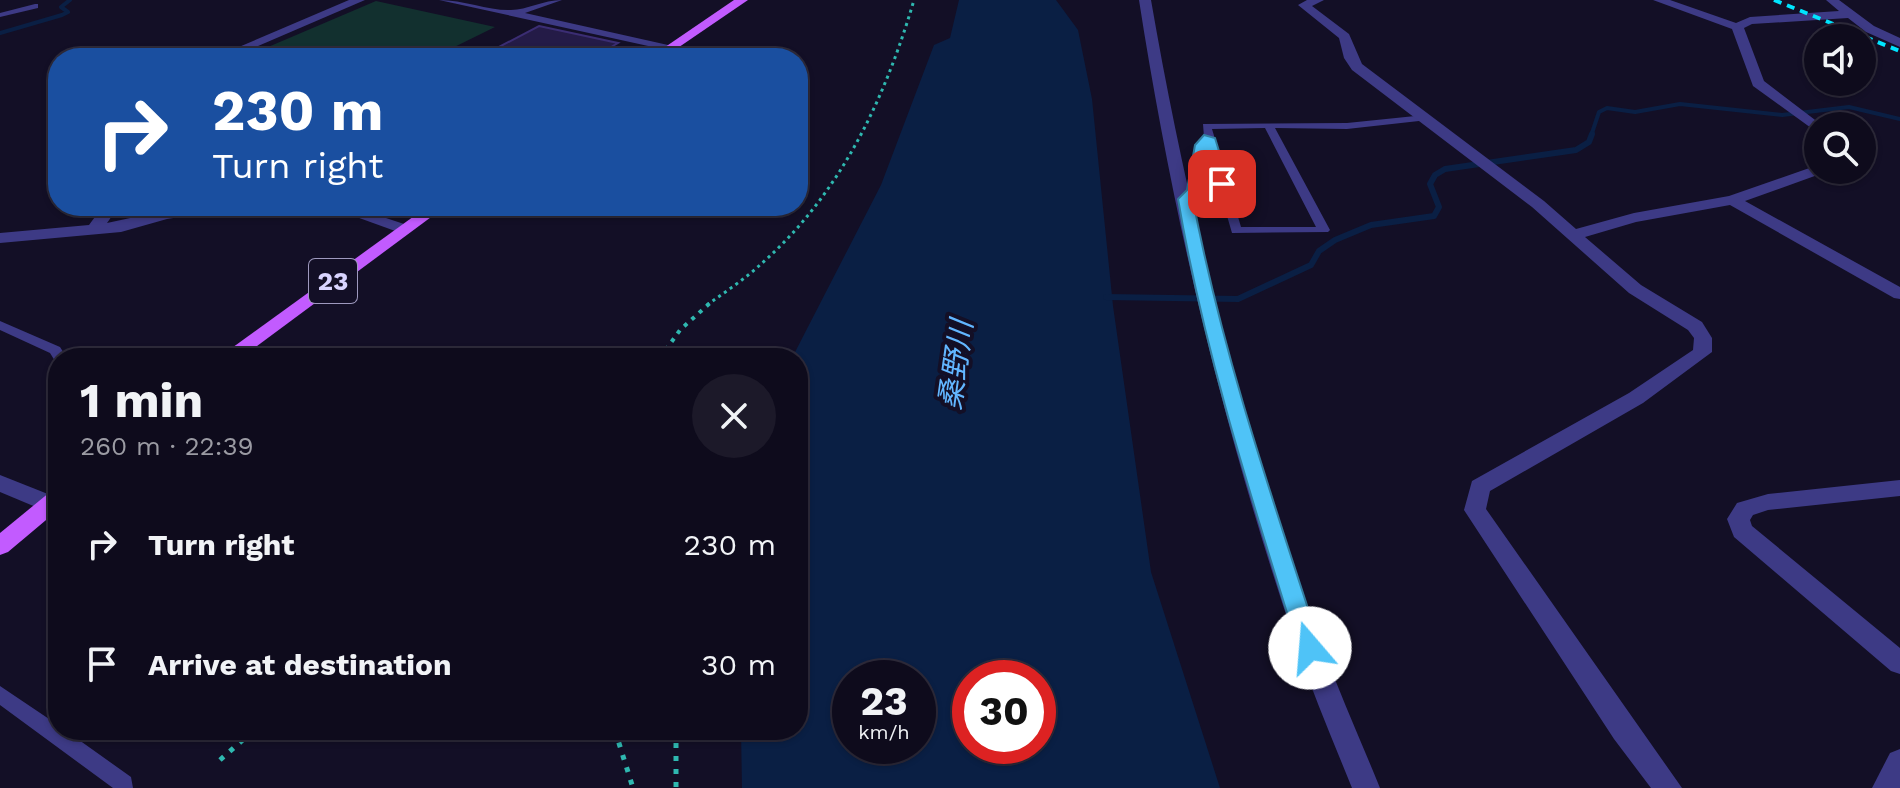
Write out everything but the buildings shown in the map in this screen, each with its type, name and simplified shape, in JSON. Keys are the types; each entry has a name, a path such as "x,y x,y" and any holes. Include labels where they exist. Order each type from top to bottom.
{"main road":[{"path":"671,47 742,0"},
{"name":"23","path":"247,348 423,216"},
{"path":"0,546 48,506"}],"street":[{"path":"243,48 359,0"},
{"path":"445,0 671,47"},
{"path":"511,14 556,0"},
{"path":"1145,0 1165,123 1185,199 1202,290 1253,470 1310,648 1366,788"},
{"path":"1318,0 1304,5 1345,37 1350,58 1357,67 1483,163 1635,289 1695,326 1703,338 1702,352 1636,398 1480,487 1475,510 1624,730 1668,788"},
{"path":"1659,0 1737,27 1750,21 1848,14"},
{"path":"1832,0 1848,14 1900,43"},
{"path":"1737,27 1758,83 1804,118"},
{"path":"1573,235 1634,218 1732,200 1804,175"},
{"path":"1732,200 1900,294"},
{"path":"94,230 104,216"},
{"path":"0,238 121,227 158,216"},
{"path":"364,216 404,229"},
{"path":"0,483 48,499"},
{"path":"1900,488 1768,502 1745,509 1738,519 1742,531 1900,663"},
{"path":"1886,788 1900,762"}],"lane":[{"path":"0,15 35,6"},
{"path":"1268,125 1324,230 1236,231 1206,126 1268,125 1347,126 1425,118"},
{"path":"1185,199 1194,192 1202,145 1209,138"},
{"path":"0,325 51,348"},
{"path":"0,694 48,729"},
{"path":"63,740 124,784 123,788"}],"path":[{"path":"808,216 835,179 889,80 914,0"},
{"path":"665,348 692,319 762,265 808,216"},
{"path":"220,760 243,740"},
{"path":"618,740 633,788"},
{"path":"676,740 676,788"}],"green space":[{"path":"376,1 495,27 452,48 266,48"}],"water":[{"name":"桑野川","path":"959,0 1056,0 1078,30 1092,99 1113,306 1151,572 1220,788 742,788 741,740 808,740 808,348 797,348 881,185 934,45 950,38"}],"waterway":[{"path":"0,33 62,15 68,12 61,7 70,0"},
{"path":"1591,136 1599,112 1607,108 1635,112 1680,104 1782,115 1849,107 1900,119"},
{"path":"1106,297 1238,299 1311,265 1319,251 1335,240 1371,225 1434,216 1439,207 1430,184 1435,175 1445,169 1576,150 1589,142 1592,134"}],"railway":[{"path":"1774,0 1900,51"}],"route":[{"path":"1222,184 1209,138 1202,145 1194,192 1185,199 1202,290 1253,470 1310,648"}]}
